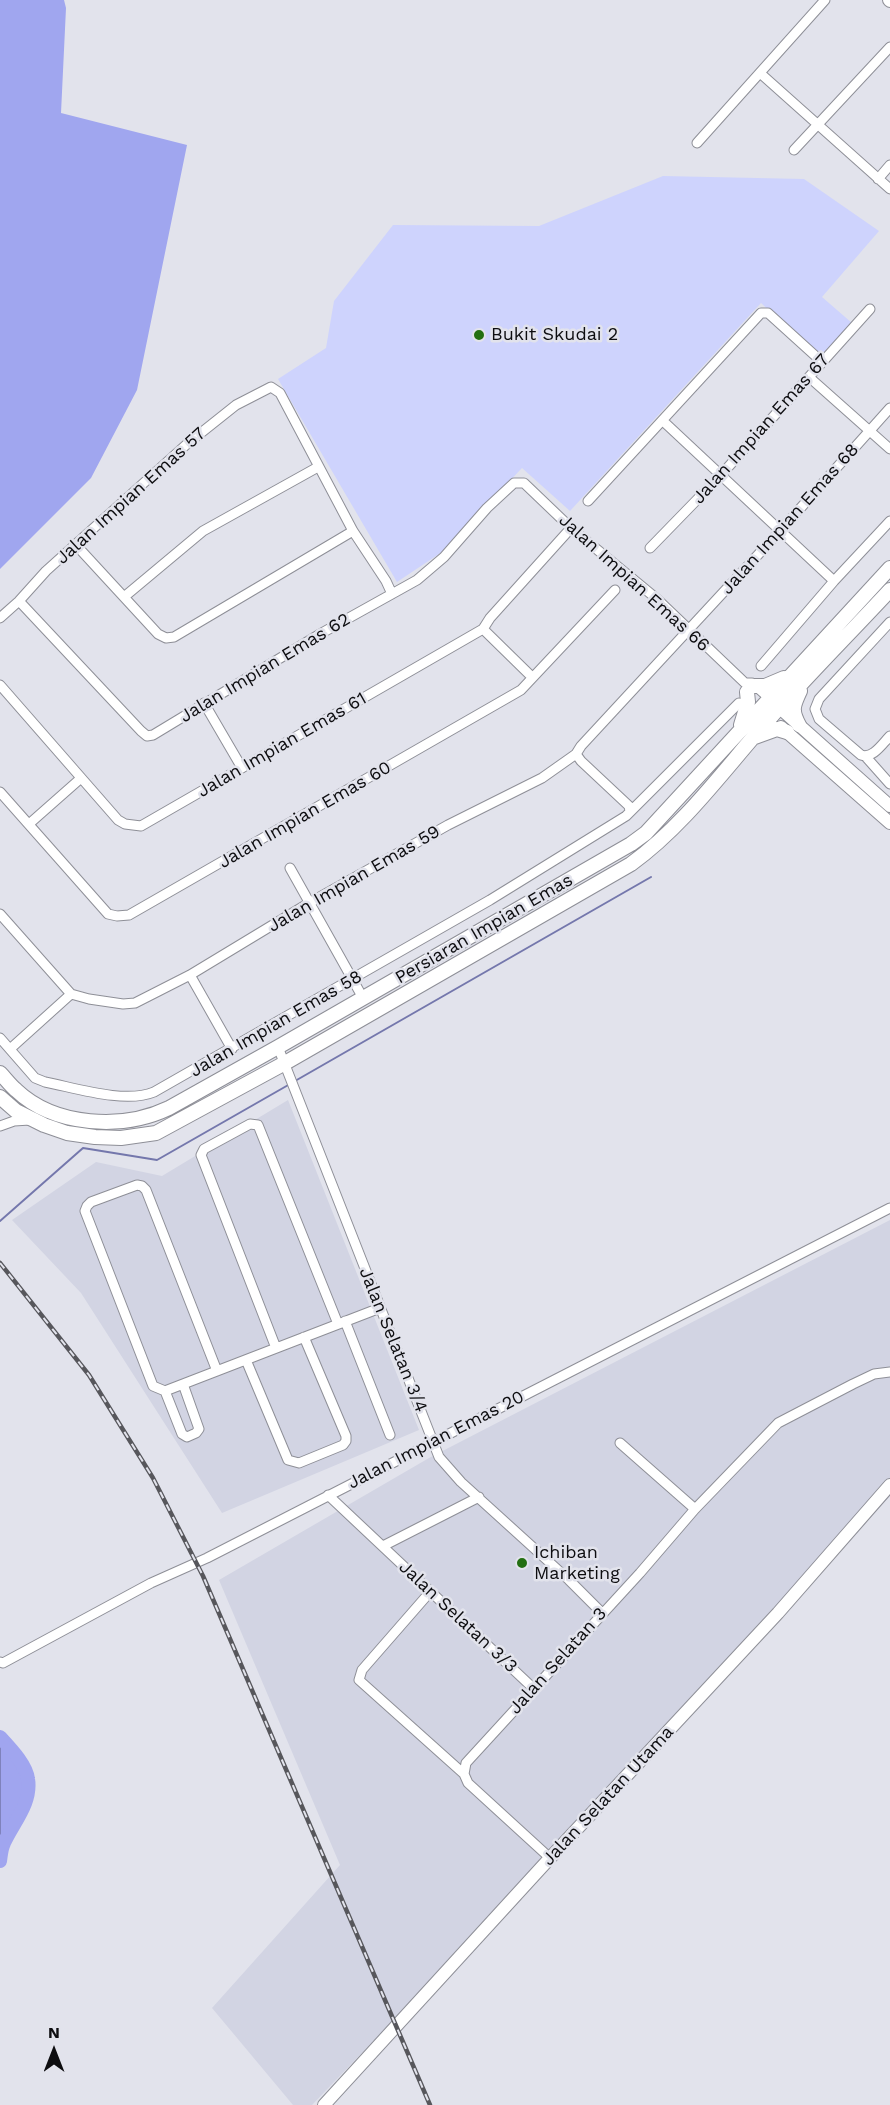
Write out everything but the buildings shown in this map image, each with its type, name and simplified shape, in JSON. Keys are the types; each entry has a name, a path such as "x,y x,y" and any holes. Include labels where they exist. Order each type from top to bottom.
{"main road":[{"name":"Persiaran Impian Emas","path":"799,677 890,568"},
{"name":"Persiaran Impian Emas","path":"0,1072 16,1090 51,1111 102,1122 122,1122 152,1116 278,1047 631,844 659,819 739,731 770,708 890,590"},
{"path":"739,731 748,702 746,691 799,677 794,703 793,728 777,729 753,738"},
{"name":"Persiaran Impian Emas","path":"0,1097 16,1111 67,1133 121,1138 156,1133 631,864 669,831 753,738 770,708"}],"street":[{"path":"697,143 825,0"},
{"path":"794,150 890,47"},
{"path":"759,73 890,189"},
{"path":"878,179 890,165"},
{"name":"Jalan Impian Emas 67","path":"650,548 721,475 870,309"},
{"path":"588,501 761,313 768,313 821,361"},
{"path":"809,377 890,449"},
{"name":"Jalan Impian Emas 57","path":"0,618 46,571 187,444 236,405 271,387 280,393 318,467"},
{"name":"Jalan Impian Emas 68","path":"689,630 890,408"},
{"path":"663,421 834,581"},
{"path":"124,597 203,531 318,467 353,531 392,594"},
{"name":"Jalan Impian Emas 62","path":"19,601 147,736 153,735 320,634 417,580 444,557 487,508 514,483 524,483"},
{"name":"Jalan Impian Emas 66","path":"524,483 571,528 657,599 746,691 770,708"},
{"path":"760,666 890,521"},
{"name":"Jalan Impian Emas 61","path":"0,685 118,820 141,826 483,629 490,618 571,528"},
{"path":"76,545 158,634 166,638 174,637 353,531"},
{"name":"Jalan Impian Emas 60","path":"0,792 108,914 129,915 521,690 615,590"},
{"path":"890,622 819,699 815,709 819,719 861,755 869,756 890,784"},
{"path":"483,629 532,677"},
{"name":"Jalan Impian Emas 59","path":"71,994 123,1004 135,1003 190,975 309,903 448,825 542,778 576,754 689,630"},
{"name":"Jalan Impian Emas 58","path":"0,1038 35,1078 45,1082 93,1092 143,1097 154,1092 490,900 626,816 746,691"},
{"path":"204,703 242,768"},
{"path":"770,708 890,806"},
{"path":"793,728 890,823"},
{"path":"869,756 890,736"},
{"path":"576,754 629,806 630,811"},
{"path":"29,824 80,779"},
{"path":"290,868 363,998"},
{"path":"0,914 71,994 10,1049"},
{"path":"190,975 232,1049"},
{"name":"Jalan Selatan 3/4","path":"278,1047 439,1457 461,1482 602,1613"},
{"path":"0,1126 20,1120 35,1121"},
{"path":"276,1348 201,1155 204,1149 250,1124 258,1125 390,1435"},
{"path":"217,1371 146,1190 138,1185 91,1202 86,1211 153,1386 165,1391 246,1360 304,1337 380,1308"},
{"name":"Jalan Impian Emas 20","path":"0,1662 3,1663 151,1583 207,1558 890,1208"},
{"path":"246,1360 288,1460 299,1463 343,1445 346,1441 346,1436 304,1337"},
{"name":"Jalan Selatan 3","path":"464,1774 466,1763 533,1688 654,1557 695,1509 778,1423 874,1374 890,1372"},
{"path":"165,1391 182,1434 187,1437 199,1429 183,1384"},
{"path":"620,1443 695,1509"},
{"name":"Jalan Selatan Utama","path":"324,2105 778,1613 890,1485"},
{"name":"Jalan Selatan 3/3","path":"328,1495 533,1688"},
{"name":"Jalan Selatan 3/3","path":"383,1546 479,1497"},
{"path":"430,1592 362,1670 359,1680 464,1774 468,1783 550,1858"}],"shaded area":[{"path":"0,0 64,0 66,8 61,113 187,145 137,390 91,478 0,569"},
{"path":"663,176 804,179 879,231 822,297 852,323 819,357 761,303 570,511 522,468 442,552 397,582 278,379 326,348 334,301 393,225 539,226"},
{"path":"288,1100 419,1430 222,1513 81,1293 12,1220 96,1162 162,1176"},
{"path":"890,1220 890,1496 781,1615 312,2105 293,2105 212,2008 340,1865 219,1580 429,1458"},
{"path":"0,1737 17,1756 27,1773 28,1788 25,1805 3,1845 0,1861"}],"waterway":[{"path":"295,1081 651,877"},
{"path":"0,1221 83,1148 157,1160 290,1084"},
{"path":"0,1737 17,1756 28,1779 25,1805 3,1845 0,1861"}],"railway":[{"path":"0,1263 89,1375 153,1478 203,1576 430,2105"}],"place":[{"name":"Bukit Skudai 2","path":"479,335"},
{"name":"Ichiban Marketing","path":"522,1563"}]}
